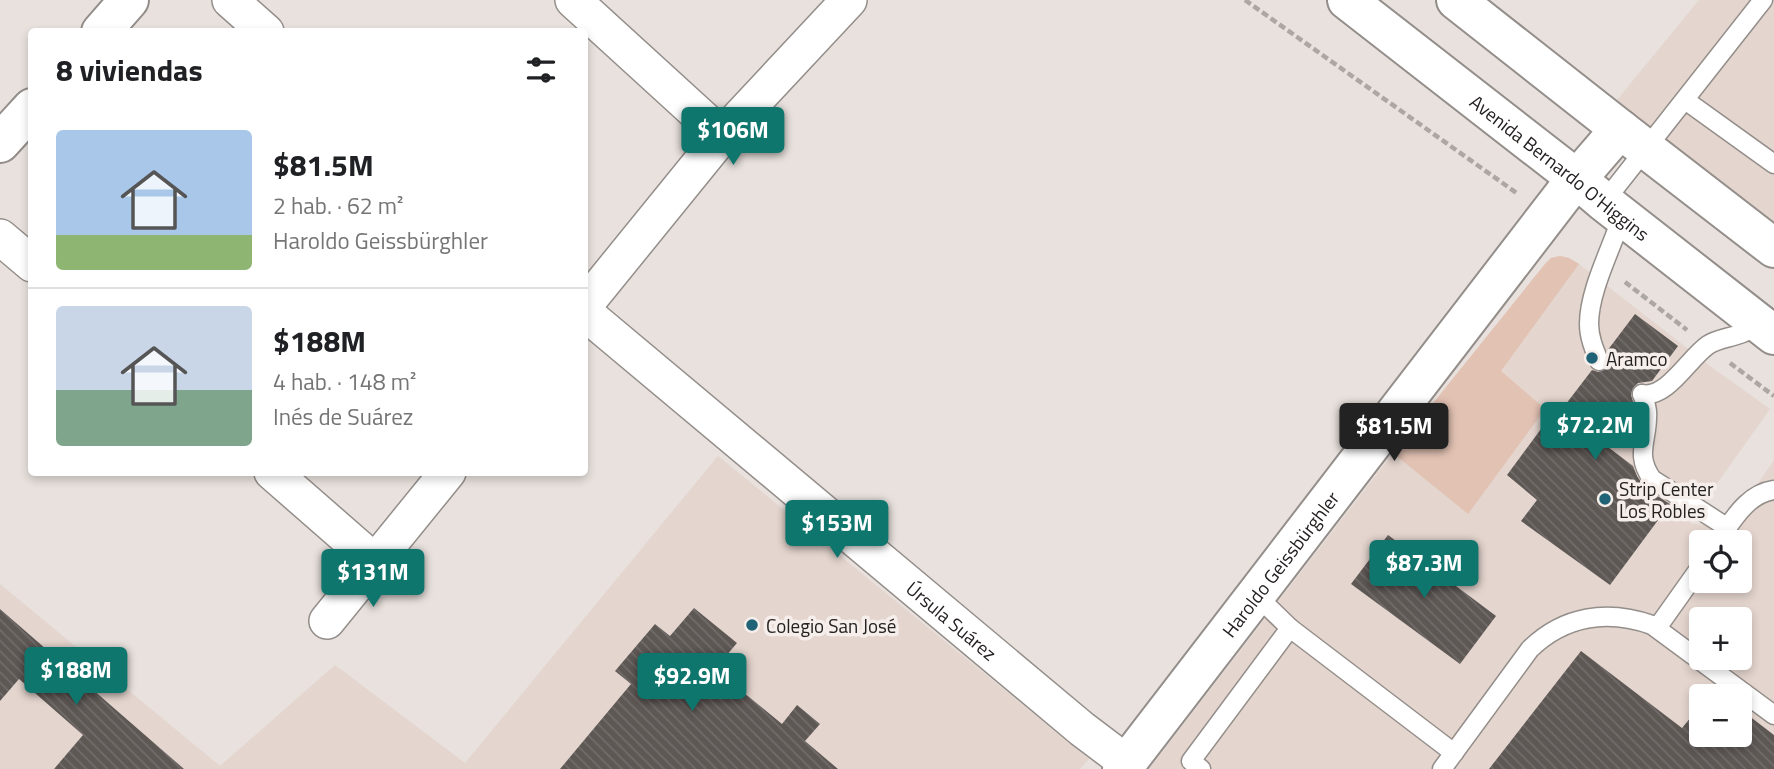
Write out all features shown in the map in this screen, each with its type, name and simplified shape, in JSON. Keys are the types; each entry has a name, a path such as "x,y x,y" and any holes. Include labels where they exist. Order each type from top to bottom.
{"street":[{"path":"104,28 129,0"},
{"path":"230,0 262,28"},
{"path":"573,0 722,136"},
{"path":"588,301 722,136 849,0"},
{"path":"1456,0 1774,248"},
{"name":"Avenida Bernardo O'Higgins","path":"1369,7 1601,199 1767,330"},
{"path":"0,143 28,112"},
{"name":"Haroldo Geissbürghler","path":"1125,766 1548,216 1601,199 1633,139"},
{"path":"0,237 28,261"},
{"name":"Úrsula Suárez","path":"588,315 1125,766"},
{"path":"277,476 375,562"},
{"path":"327,621 445,476"}],"lane":[{"path":"1633,139 1685,100 1763,0"},
{"path":"1685,100 1774,164"},
{"path":"1600,361 1592,344 1590,310 1603,265 1613,244 1601,199"},
{"path":"1717,530 1652,479 1645,469 1643,452 1647,407 1642,394 1648,395 1662,389 1708,345 1729,336 1767,330"},
{"path":"1727,530 1748,501 1774,490"},
{"path":"1657,628 1689,583"},
{"path":"1255,594 1290,628 1454,753"},
{"path":"1442,769 1530,649 1543,636 1572,622 1612,616 1633,618 1657,628 1774,715"},
{"path":"1200,769 1191,761 1290,628"}],"path":[{"path":"1245,0 1548,216"},
{"path":"1603,265 1774,396"}],"shaded area":[{"path":"1699,0 1774,0 1774,235 1608,111"},
{"path":"1560,256 1579,264 1770,409 1689,523 1728,528 1774,460 1774,769 1149,769 1393,453 1551,258"},
{"path":"1560,256 1579,264 1501,371 1545,409 1468,514 1393,453 1545,264 1551,258"},
{"name":"Colegio San José","path":"718,456 1089,759 1080,769 0,769 0,584 220,766 335,665 465,763"}],"building":[{"name":"Strip Center Los Robles","path":"1635,314 1678,346 1652,381 1638,383 1633,388 1631,395 1634,405 1604,444 1633,466 1645,488 1670,504 1610,585 1521,521 1537,500 1507,475 1552,414 1556,417 1592,370 1598,372 1608,368 1610,362 1607,351"},
{"path":"1388,535 1496,616 1460,664 1351,584"},
{"path":"694,608 737,643 715,669 782,724 797,705 820,724 805,741 838,769 560,769 631,684 615,671 655,624 670,636"},
{"path":"0,609 184,769 54,769 83,735 19,679 0,701"},
{"path":"1581,651 1682,728 1689,720 1689,747 1752,747 1752,718 1774,735 1774,769 1489,769"}],"place":[{"name":"Aramco","path":"1592,358"},
{"name":"Strip Center Los Robles","path":"1605,499"},
{"name":"Colegio San José","path":"752,625"}]}
